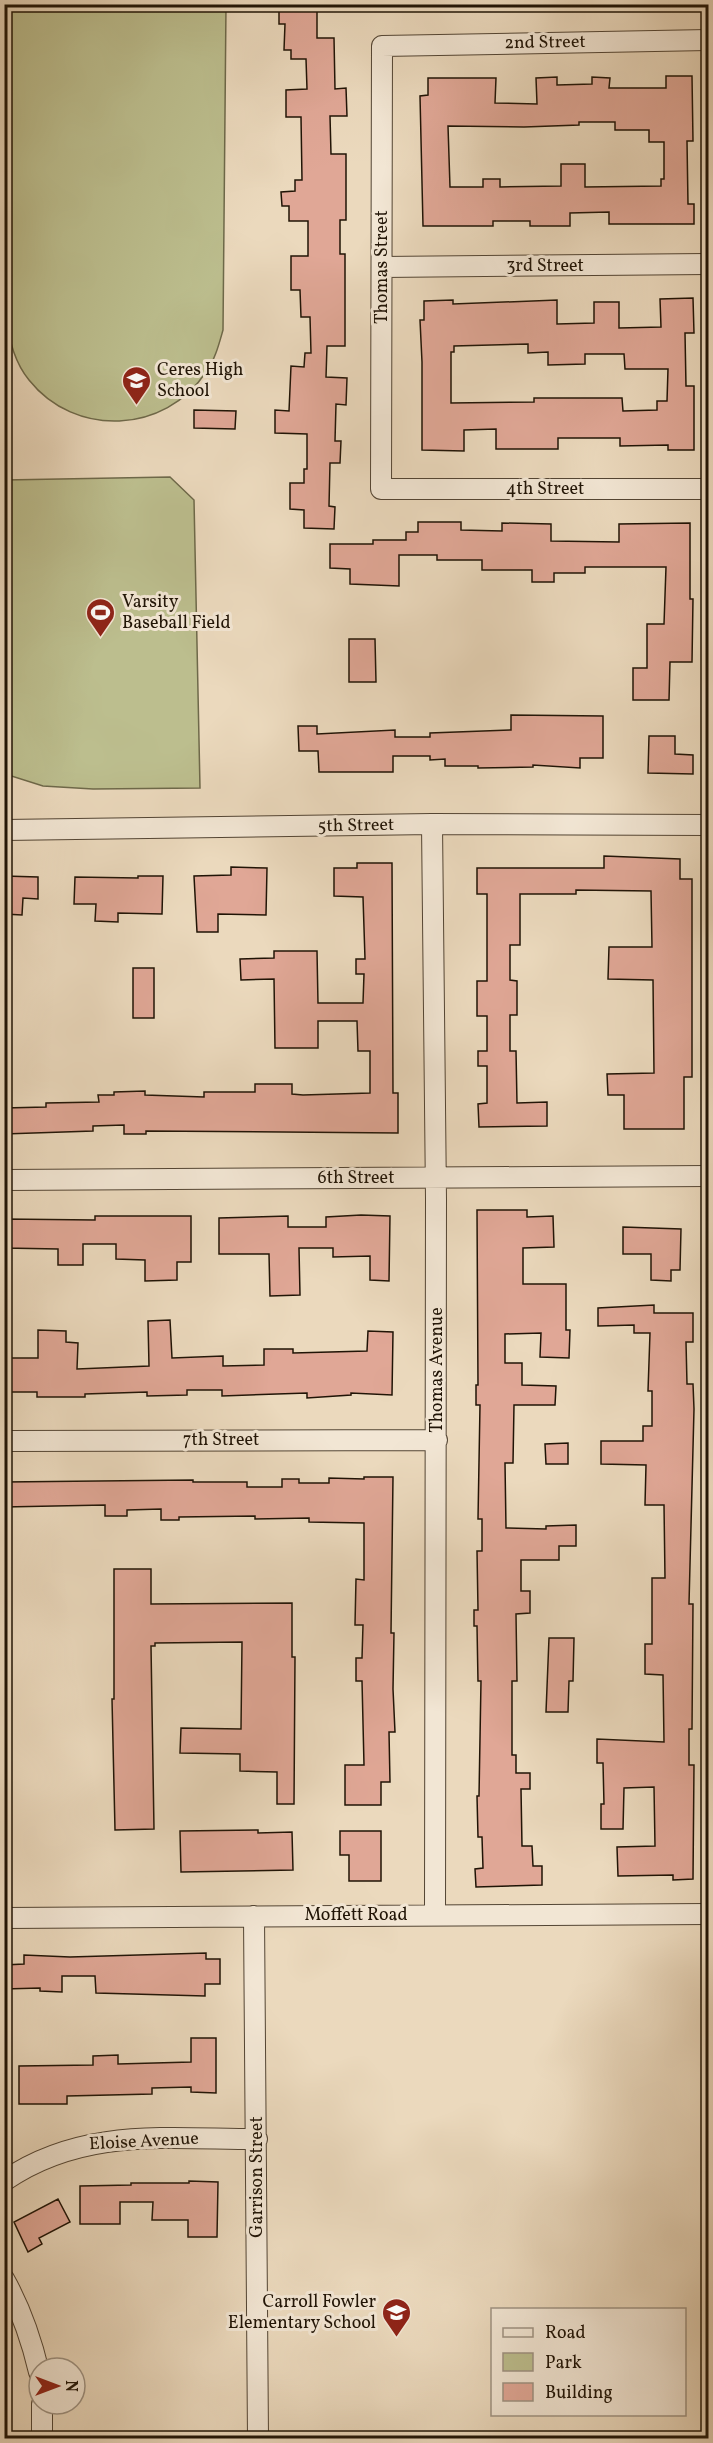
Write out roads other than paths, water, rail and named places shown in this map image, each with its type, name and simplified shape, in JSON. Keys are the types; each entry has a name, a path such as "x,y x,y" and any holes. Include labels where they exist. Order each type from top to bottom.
{"street":[{"name":"2nd Street","path":"382,46 708,40"},
{"name":"Thomas Street","path":"381,489 382,46"},
{"name":"3rd Street","path":"382,267 708,264"},
{"name":"4th Street","path":"381,489 708,489"},
{"name":"5th Street","path":"4,830 432,824 708,825"},
{"name":"Thomas Avenue","path":"432,824 437,1440 435,1915"},
{"name":"6th Street","path":"4,1180 708,1176"},
{"name":"7th Street","path":"4,1441 437,1440"},
{"name":"Moffett Road","path":"4,1918 708,1914"},
{"name":"Garrison Street","path":"254,1916 258,2439"},
{"name":"Eloise Avenue","path":"4,2181 50,2155 84,2145 118,2140 257,2139"},
{"path":"4,2279 20,2306 36,2356"},
{"path":"42,2416 42,2439"}],"place":[{"name":"Ceres High School","path":"136,406"},
{"name":"Varsity Baseball Field","path":"101,638"},
{"name":"Carroll Fowler Elementary School","path":"397,2338"}]}
